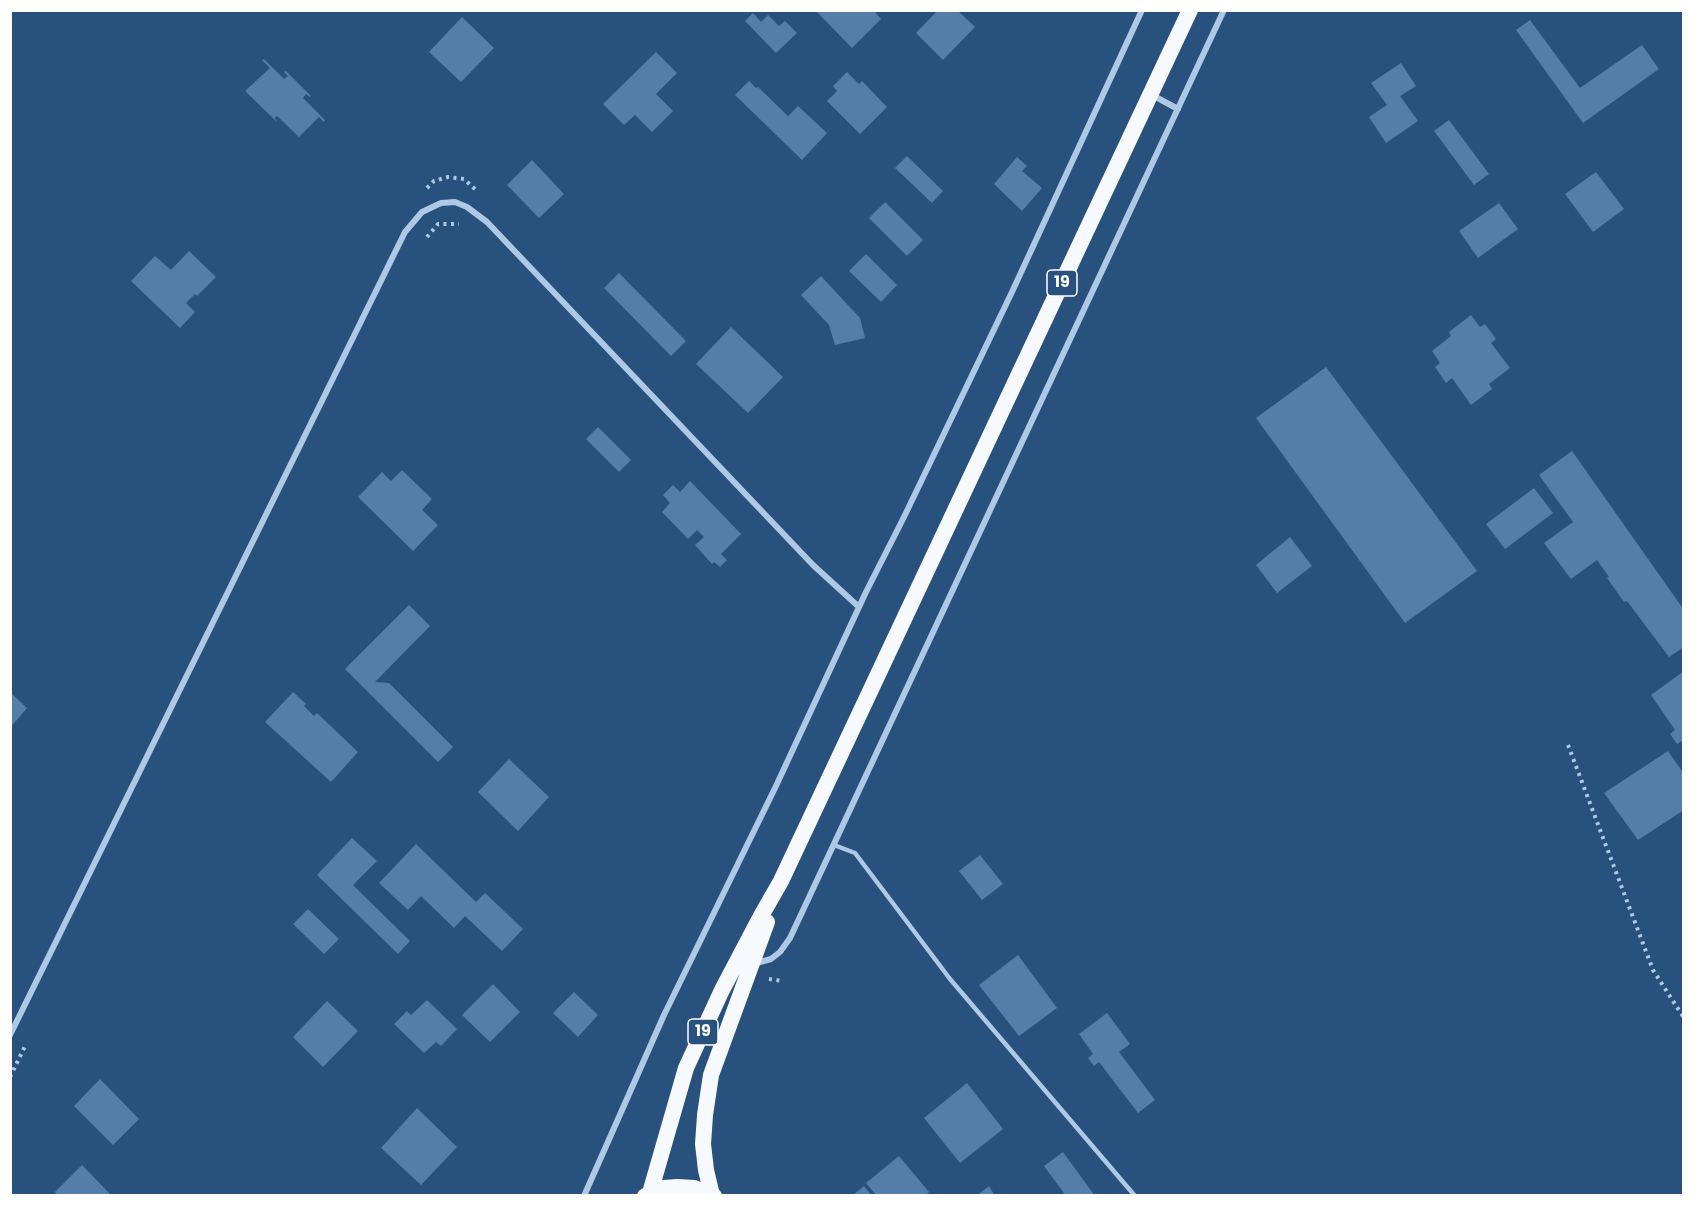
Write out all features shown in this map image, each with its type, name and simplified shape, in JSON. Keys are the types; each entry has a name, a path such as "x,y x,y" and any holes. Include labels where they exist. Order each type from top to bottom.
{"highway":[{"name":"19","path":"649,1195 686,1068 722,990 781,881 1190,10"},
{"name":"19","path":"713,1195 706,1170 704,1144 705,1115 711,1075 753,964 781,881"},
{"name":"19","path":"649,1195 664,1188 678,1187 694,1188 713,1195"}],"street":[{"path":"584,1196 664,1015 1012,292 1142,10"},
{"path":"753,964 771,959 780,952 790,938 1224,10"},
{"path":"1150,94 1178,109"},
{"path":"10,1035 394,253 405,232 422,213 441,203 455,202 467,207 487,222 813,565 859,607"}],"lane":[{"path":"834,845 855,853 950,979 1135,1196"}],"path":[{"path":"1568,745 1653,970 1683,1018"}],"building":[{"path":"815,10 873,10 881,19 852,48"},
{"path":"938,10 957,10 975,27 943,60 916,33"},
{"path":"753,13 761,22 768,15 779,26 785,21 797,33 776,53 745,21"},
{"path":"462,17 494,48 461,82 429,52"},
{"path":"1530,20 1580,88 1642,45 1659,69 1583,123 1516,30"},
{"path":"656,52 677,73 656,94 673,111 652,132 635,115 624,125 603,104"},
{"path":"264,59 284,79 288,76 284,72 286,71 311,96 306,94 303,98 325,120 324,122 319,117 299,137 277,116 275,118 277,122 245,91 270,68 262,60"},
{"path":"1401,63 1416,86 1400,96 1418,121 1386,143 1369,117 1387,105 1371,83"},
{"path":"847,72 859,84 862,81 887,107 860,134 827,101 837,91 833,86"},
{"path":"749,81 788,116 798,106 827,133 802,160 735,95"},
{"path":"1449,120 1489,174 1474,185 1434,131"},
{"path":"907,156 943,191 932,203 895,168"},
{"path":"1017,157 1027,166 1022,171 1042,188 1022,211 994,184"},
{"path":"532,160 564,194 539,218 507,185"},
{"path":"1596,172 1624,209 1593,232 1565,194"},
{"path":"885,202 923,240 907,256 869,218"},
{"path":"1499,203 1518,229 1478,258 1459,231"},
{"path":"189,251 216,277 197,296 195,294 186,303 195,312 180,328 131,281 155,256 171,270"},
{"path":"866,254 897,285 881,302 849,271"},
{"path":"619,273 686,341 671,356 604,288"},
{"path":"821,276 860,318 865,338 835,345 829,325 801,295"},
{"path":"1471,315 1480,327 1485,324 1496,339 1491,343 1510,368 1489,384 1492,389 1471,405 1452,378 1446,383 1435,367 1440,363 1432,351 1451,336 1449,332"},
{"path":"731,327 783,377 748,413 696,364"},
{"path":"1326,367 1477,571 1405,623 1256,418"},
{"path":"598,427 631,460 619,472 586,439"},
{"path":"1572,451 1684,610 1684,647 1669,657 1627,601 1624,602 1597,560 1571,579 1544,543 1573,522 1539,475"},
{"path":"402,470 432,499 422,510 438,525 413,551 358,497 382,472 391,481"},
{"path":"690,481 741,534 721,554 727,560 720,567 714,562 712,564 695,545 704,537 697,530 688,539 662,512 670,503 663,495 673,485 680,492"},
{"path":"1534,488 1553,513 1505,549 1486,524"},
{"path":"1290,537 1312,566 1277,593 1256,565"},
{"path":"409,605 430,626 375,682 389,683 453,747 438,762 345,669"},
{"path":"1684,671 1684,743 1682,741 1677,744 1670,734 1675,730 1651,695"},
{"path":"10,692 27,708 10,728"},
{"path":"293,692 306,704 304,706 314,716 317,713 358,752 331,782 265,722"},
{"path":"1668,751 1684,774 1684,810 1638,840 1604,793"},
{"path":"509,759 549,797 518,831 478,792"},
{"path":"352,838 377,861 353,885 410,941 398,954 317,875"},
{"path":"416,844 476,902 485,893 523,929 502,951 465,916 454,928 421,896 408,910 379,883"},
{"path":"980,855 1003,884 982,900 959,871"},
{"path":"308,909 339,939 324,954 293,924"},
{"path":"1018,955 1057,1008 1019,1036 979,985"},
{"path":"493,984 520,1012 490,1042 462,1015"},
{"path":"574,992 598,1015 578,1037 553,1013"},
{"path":"427,1000 457,1029 441,1046 436,1042 424,1053 394,1024 407,1011 411,1015"},
{"path":"327,1001 358,1031 323,1067 293,1037"},
{"path":"1107,1013 1130,1044 1119,1052 1155,1100 1138,1113 1099,1062 1094,1066 1088,1058 1093,1054 1079,1034"},
{"path":"100,1079 139,1119 113,1145 74,1106"},
{"path":"967,1083 1003,1129 960,1163 924,1118"},
{"path":"417,1108 457,1147 421,1185 381,1148"},
{"path":"1063,1152 1095,1196 1066,1196 1044,1166"},
{"path":"899,1156 929,1192 925,1196 877,1196 866,1183"},
{"path":"82,1165 112,1196 58,1196 55,1192"},
{"path":"864,1186 872,1196 852,1196"},
{"path":"989,1186 995,1196 976,1196"}]}
